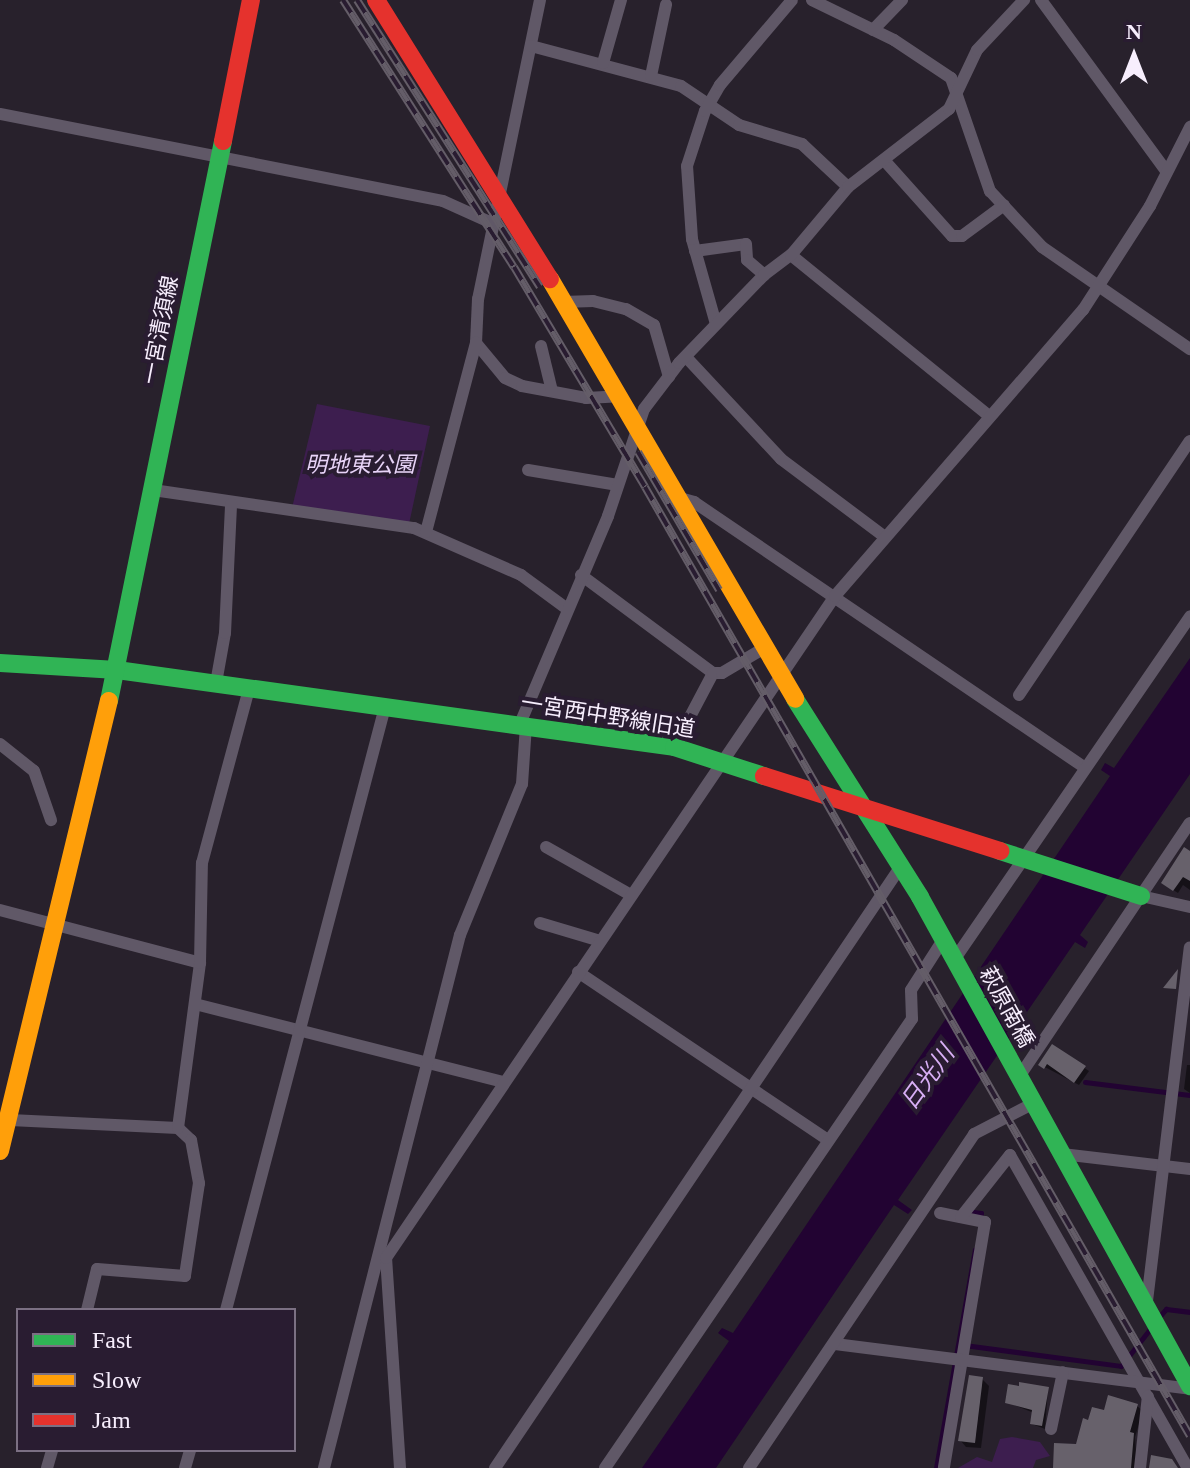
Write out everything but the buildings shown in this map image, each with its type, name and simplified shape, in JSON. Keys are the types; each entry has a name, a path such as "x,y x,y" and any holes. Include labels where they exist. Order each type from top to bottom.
{"street":[{"name":"一宮清須線","path":"2,1143 117,670 251,0"},
{"name":"萩原南橋","path":"376,0 502,196 781,673 943,940 1147,1301 1190,1388"},
{"path":"426,532 476,343 478,299 502,196 540,0"},
{"path":"603,63 621,0"},
{"path":"716,324 695,251 686,202 687,166 707,107 792,0"},
{"path":"812,0 873,30 935,67 959,91 979,170 1004,205 1042,247 1190,349"},
{"path":"873,30 902,0"},
{"path":"324,1468 382,1257 425,1061 460,935 522,784 522,726 566,608 618,485 636,425 686,357 764,275 791,255 848,187 949,109 977,50 1024,0"},
{"path":"1041,0 1167,172"},
{"path":"651,76 666,5"},
{"path":"531,46 681,86 707,107 739,125 792,138 848,187"},
{"path":"0,114 443,201 494,224"},
{"path":"400,1468 382,1257 835,596 1099,286 1190,127"},
{"path":"884,160 952,236 962,236 1004,205"},
{"path":"695,251 746,244 747,260 764,275"},
{"path":"791,255 988,415"},
{"path":"563,302 604,303 654,325 669,377"},
{"path":"476,343 505,378 586,398 619,396"},
{"path":"541,346 552,391"},
{"path":"686,357 781,459 885,537"},
{"path":"1019,695 1190,441"},
{"path":"528,470 618,485"},
{"path":"153,490 426,532 521,575 566,608"},
{"path":"680,498 694,502 1085,768"},
{"path":"216,683 225,633 231,504"},
{"path":"581,575 713,673"},
{"path":"954,960 1190,616"},
{"path":"674,747 713,673 766,647"},
{"name":"一宮西中野線旧道","path":"0,663 117,670 674,747 723,760 1141,896 1190,907"},
{"path":"178,1128 200,963 202,863 249,689"},
{"path":"227,1308 297,1027 385,707"},
{"path":"0,744 34,771 51,820"},
{"path":"1019,1077 1188,832"},
{"path":"546,847 631,895"},
{"path":"495,1468 899,869"},
{"path":"0,910 200,963"},
{"path":"540,923 600,941"},
{"path":"605,1468 912,1019 911,990 943,940"},
{"path":"1147,1301 1187,997 1190,948"},
{"path":"578,972 828,1140"},
{"path":"195,1004 297,1027 504,1082"},
{"path":"749,1468 974,1134 1034,1103"},
{"path":"10,1120 178,1128 191,1140 199,1183 185,1276 97,1269 87,1308"},
{"path":"1062,1154 1190,1169"},
{"path":"961,1217 1010,1155 1188,1468"},
{"path":"940,1213 985,1222 959,1361 944,1468"},
{"path":"835,1344 1190,1388"},
{"path":"1051,1429 1063,1372"},
{"path":"1140,1468 1148,1396"}],"green space":[{"name":"明地東公園","path":"317,404 430,426 409,524 292,508"},
{"path":"1012,1437 1040,1442 1050,1456 1036,1460 1033,1468 958,1468 977,1457 992,1462 1000,1439"}],"water":[{"name":"日光川","path":"1190,658 1190,774 1080,935 1088,942 1085,948 1075,942 898,1200 912,1210 908,1214 894,1205 716,1468 642,1468 729,1341 718,1333 722,1328 733,1333 1110,776 1101,770 1105,763 1114,768"}],"waterway":[{"path":"1085,1082 1190,1095"},
{"path":"966,1211 981,1213 980,1219"},
{"path":"936,1468 975,1249"},
{"path":"1159,1317 1166,1309 1190,1312"},
{"path":"964,1345 1121,1366 1153,1325"}],"railway":[{"path":"343,0 514,267 645,487 1190,1436"},
{"path":"357,0 540,287"},
{"path":"638,452 719,590"}],"traffic: fast":[{"path":"109,701 223,141"},
{"path":"0,663 117,670 674,747 764,776"},
{"path":"795,699 920,897 1190,1386"},
{"path":"1000,851 1141,896"}],"traffic: slow":[{"path":"550,279 795,699"},
{"path":"0,1151 109,701"}],"traffic: jam":[{"path":"223,141 251,0"},
{"path":"376,0 550,279"},
{"path":"764,776 1000,851"}]}
